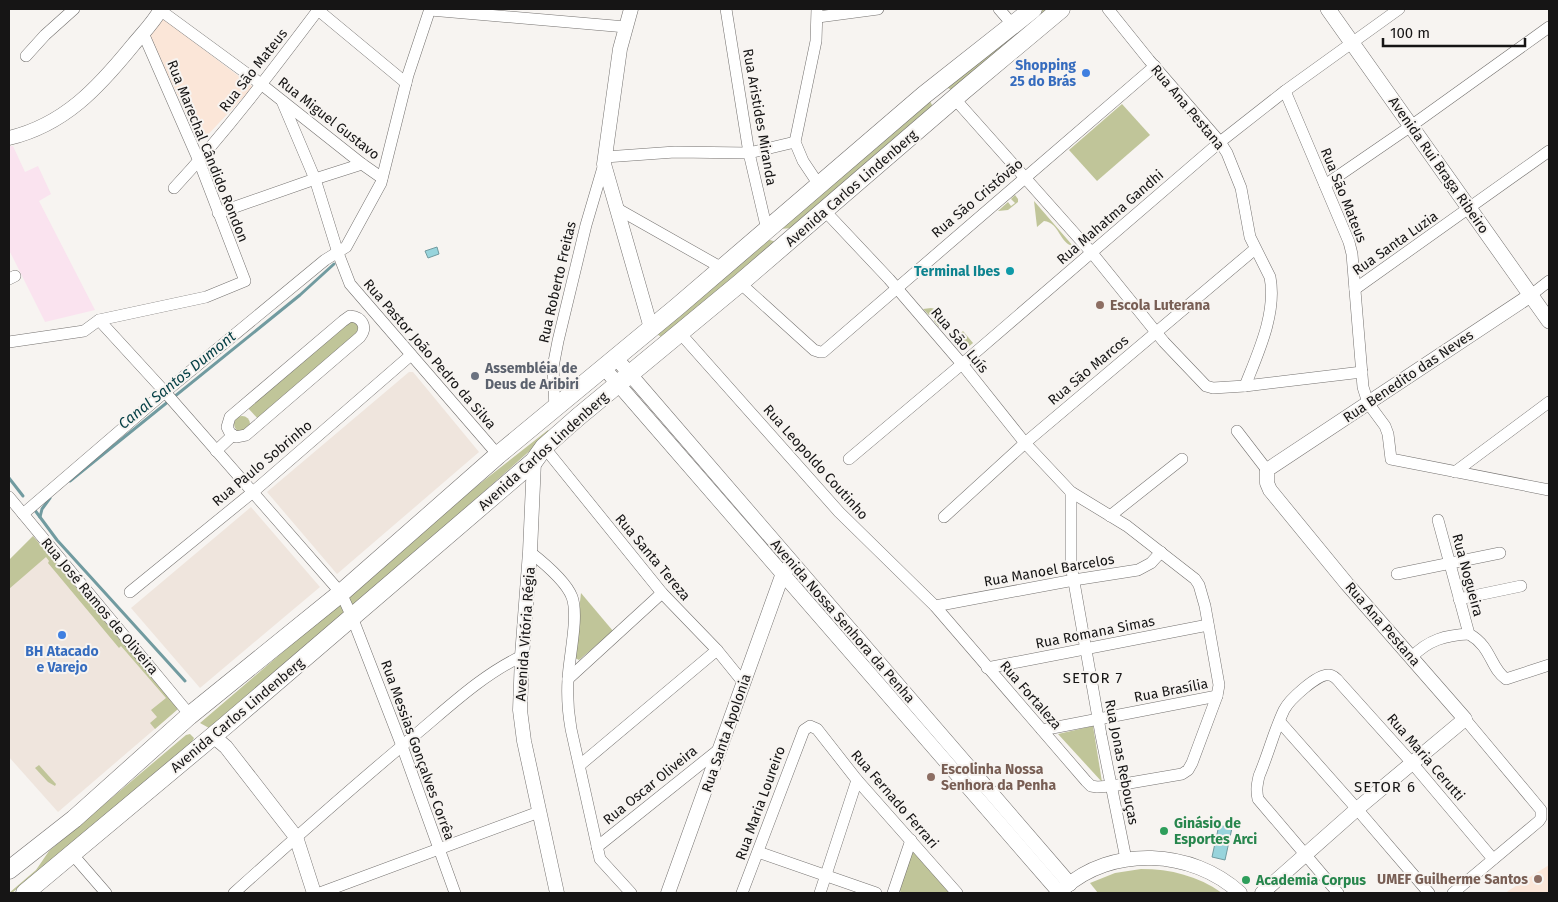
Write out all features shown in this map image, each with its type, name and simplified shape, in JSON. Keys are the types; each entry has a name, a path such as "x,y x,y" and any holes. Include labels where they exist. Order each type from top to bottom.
{"main road":[{"name":"Avenida Carlos Lindenberg","path":"9,870 74,818 189,716 341,593 498,455 610,363 924,95 1032,9"},
{"name":"Avenida Carlos Lindenberg","path":"25,893 73,855 213,736 624,379 740,283 954,98 1061,9"},
{"name":"Avenida Rui Braga Ribeiro","path":"1328,9 1549,321"},
{"path":"924,95 942,94 954,98"},
{"path":"767,230 780,236 796,235"},
{"path":"624,379 632,362 652,345 654,337 651,328"},
{"path":"189,716 213,736"}],"street":[{"path":"26,56 45,35 74,9"},
{"path":"9,138 24,135 54,121 78,105 98,86 143,33 160,9"},
{"name":"Rua Miguel Gustavo","path":"160,9 261,84 382,178"},
{"path":"23,514 325,260 338,253 348,244 376,194 382,178 406,83 430,9 626,28"},
{"path":"631,9 620,49 605,161 616,208 651,328"},
{"name":"Rua Aristides Miranda","path":"726,9 749,153 767,230"},
{"path":"819,185 803,161 794,142 816,41 817,13 878,9"},
{"path":"999,9 1012,24"},
{"name":"Rua Ana Pestana","path":"1108,9 1220,142 1227,153 1240,188 1247,228 1270,277 1271,295 1262,343 1245,386"},
{"name":"Rua Mahatma Gandhi","path":"849,459 1220,142 1285,91 1399,9"},
{"name":"Rua São Mateus","path":"174,188 199,161 318,10 406,83"},
{"path":"1325,185 1549,27"},
{"name":"Rua Marechal Cândido Rondon","path":"99,320 206,297 245,281 199,161 143,33"},
{"name":"Rua São Cristóvão","path":"740,283 814,350 823,352 896,287 1155,66"},
{"name":"Rua São Mateus","path":"1285,91 1350,248 1363,387 1368,403"},
{"path":"954,98 1026,177 1092,253 1156,332 1201,382 1213,388 1362,372"},
{"name":"Rua Pastor João Pedro da Silva","path":"282,101 315,179 338,253 350,284 498,455"},
{"path":"605,161 675,152 749,153 794,142"},
{"name":"Rua Santa Luzia","path":"1355,289 1549,152"},
{"name":"Rua Roberto Freitas","path":"555,409 554,367 558,341 586,225 605,161"},
{"path":"218,213 362,164"},
{"path":"616,208 722,268"},
{"name":"Rua São Luís","path":"824,210 896,287 1026,443 1071,492 1128,526 1195,578 1203,599 1218,676 1218,696"},
{"name":"Rua São Marcos","path":"944,517 1026,443 1255,248"},
{"name":"Rua Benedito das Neves","path":"1267,470 1531,295 1549,281"},
{"path":"354,316 361,320 364,331 360,337 246,435 240,437 233,435 228,427 230,417 346,318 354,316"},
{"path":"9,342 84,331 99,320"},
{"name":"Rua Messias Gonçalves Corrêa","path":"99,320 166,393 341,593 402,746 455,893"},
{"name":"Rua Leopoldo Coutinho","path":"680,333 839,512 935,606"},
{"name":"Rua Paulo Sobrinho","path":"130,592 253,492 411,355"},
{"name":"Avenida Nossa Senhora da Penha","path":"610,363 655,415 684,458 788,568"},
{"path":"1455,472 1549,402"},
{"path":"1368,403 1385,426 1391,458 1549,490"},
{"name":"Avenida Nossa Senhora da Penha","path":"655,415 694,449 788,568 1000,813 1063,890"},
{"name":"Rua Ana Pestana","path":"1237,431 1267,470 1267,483 1270,490 1347,584 1412,657 1541,810 1539,821 1493,860"},
{"path":"216,451 233,435"},
{"path":"684,458 694,449"},
{"name":"Avenida Vitória Régia","path":"539,454 522,656 520,710 524,741 558,893"},
{"name":"Rua Santa Tereza","path":"539,454 662,593 717,650 743,682"},
{"path":"1110,516 1182,459"},
{"name":"Rua Jonas Rebouças","path":"1071,492 1071,558 1074,580 1098,718 1126,860"},
{"name":"Rua José Ramos de Oliveira","path":"9,497 189,716"},
{"name":"Rua Nogueira","path":"1438,520 1469,634 1483,644 1501,675 1506,679 1549,665"},
{"path":"530,552 546,564 572,595 575,614 568,678 568,715 600,859 631,893"},
{"name":"Rua Manoel Barcelos","path":"935,606 1138,570 1151,563 1161,552"},
{"path":"1397,574 1500,553"},
{"name":"Rua Santa Apolonia","path":"668,893 722,746 743,682 788,568"},
{"path":"1459,599 1521,586"},
{"path":"568,678 662,593"},
{"name":"Rua Fortaleza","path":"935,606 1091,786 1112,786 1182,774 1188,770 1218,696"},
{"name":"Rua Romana Simas","path":"987,668 1208,625"},
{"path":"1412,657 1421,648 1440,638 1469,634"},
{"path":"580,765 717,650"},
{"path":"234,893 296,837 486,676 504,664 522,656"},
{"name":"Rua Maria Cerutti","path":"1280,722 1284,709 1292,699 1320,676 1327,674 1334,677 1412,763 1493,860"},
{"name":"Rua Brasília","path":"1042,730 1218,696"},
{"path":"1262,893 1357,809 1465,719"},
{"path":"1338,893 1258,799 1257,786 1259,776 1280,722 1429,893"},
{"name":"Rua Fernado Ferrari","path":"810,726 817,729 857,780 957,893"},
{"name":"Rua Maria Loureiro","path":"742,893 804,730 810,726"},
{"path":"213,736 226,748 296,837 314,893"},
{"name":"Rua Oscar Oliveira","path":"597,847 722,746"},
{"path":"820,893 857,780"},
{"path":"320,893 539,812"},
{"path":"893,893 911,840"},
{"path":"758,852 876,893"},
{"path":"73,855 106,893"},
{"path":"1063,890 1100,867 1126,860 1152,857 1192,864 1216,876 1240,893"},
{"path":"1453,893 1493,860"}],"shaded area":[{"path":"161,17 253,87 200,143 149,34"},
{"path":"9,146 13,146 25,172 38,166 51,194 39,201 95,310 45,322 9,250"},
{"path":"409,372 413,372 479,452 337,574 267,492"},
{"path":"251,507 320,587 200,688 131,608"},
{"name":"BH Atacado e Varejo","path":"33,536 178,709 58,812 9,757 9,560"},
{"name":"UMEF Guilherme Santos","path":"1549,865 1549,893 1506,893 1508,891"}],"green space":[{"path":"1041,9 1050,9 952,90 944,86"},
{"path":"930,101 933,107 793,228 779,229"},
{"path":"1122,104 1150,135 1097,181 1069,150"},
{"path":"1015,195 1018,202 1008,210 998,211 1008,202 1011,206 1015,203 1011,199"},
{"path":"1034,201 1073,246 1065,241 1053,225 1044,221 1037,227"},
{"path":"767,239 776,242 661,337 656,333"},
{"path":"923,309 940,310 939,327 934,321 936,314 929,315"},
{"path":"354,320 360,330 259,420 247,407 348,321"},
{"path":"963,331 973,343 962,352 954,343 955,339"},
{"path":"239,416 245,416 250,421 248,430 239,432 234,427 234,421"},
{"path":"548,430 550,433 296,656 209,728 200,723 473,489"},
{"path":"33,536 178,709 155,729 150,723 157,717 151,710 166,698 121,646 119,648 48,563 49,561 46,557 9,589 9,560"},
{"path":"581,593 613,631 579,660 575,658 574,654"},
{"path":"1093,726 1102,782 1058,734"},
{"path":"190,734 194,738 192,742 12,893 9,893 36,870 49,851 186,735"},
{"path":"39,765 56,784 55,786 48,782 35,768"},
{"path":"912,852 951,893 901,893 899,889"},
{"path":"1141,869 1163,870 1184,875 1203,882 1222,893 1098,893 1090,883 1115,873"}],"water":[{"path":"437,247 439,254 428,258 425,251"},
{"path":"1219,825 1232,828 1225,860 1212,857"}],"waterway":[{"name":"Canal Santos Dumont","path":"70,481 300,295 334,264"},
{"path":"9,478 23,496"},
{"name":"Canal Santos Dumont","path":"40,517 42,509 50,498"},
{"path":"34,509 57,540 185,681"}],"place":[{"name":"Shopping 25 do Brás","path":"1086,73"},
{"name":"Terminal Ibes","path":"1010,271"},
{"name":"Escola Luterana","path":"1100,305"},
{"name":"Assembléia de Deus de Aribiri","path":"475,376"},
{"name":"BH Atacado e Varejo","path":"62,635"},
{"name":"Escolinha Nossa Senhora da Penha","path":"931,777"},
{"name":"Ginásio de Esportes Arci","path":"1164,831"},
{"name":"UMEF Guilherme Santos","path":"1538,879"},
{"name":"Academia Corpus","path":"1246,880"}],"district":[{"name":"SETOR 7","path":"1093,678"},
{"name":"SETOR 6","path":"1385,787"}]}
